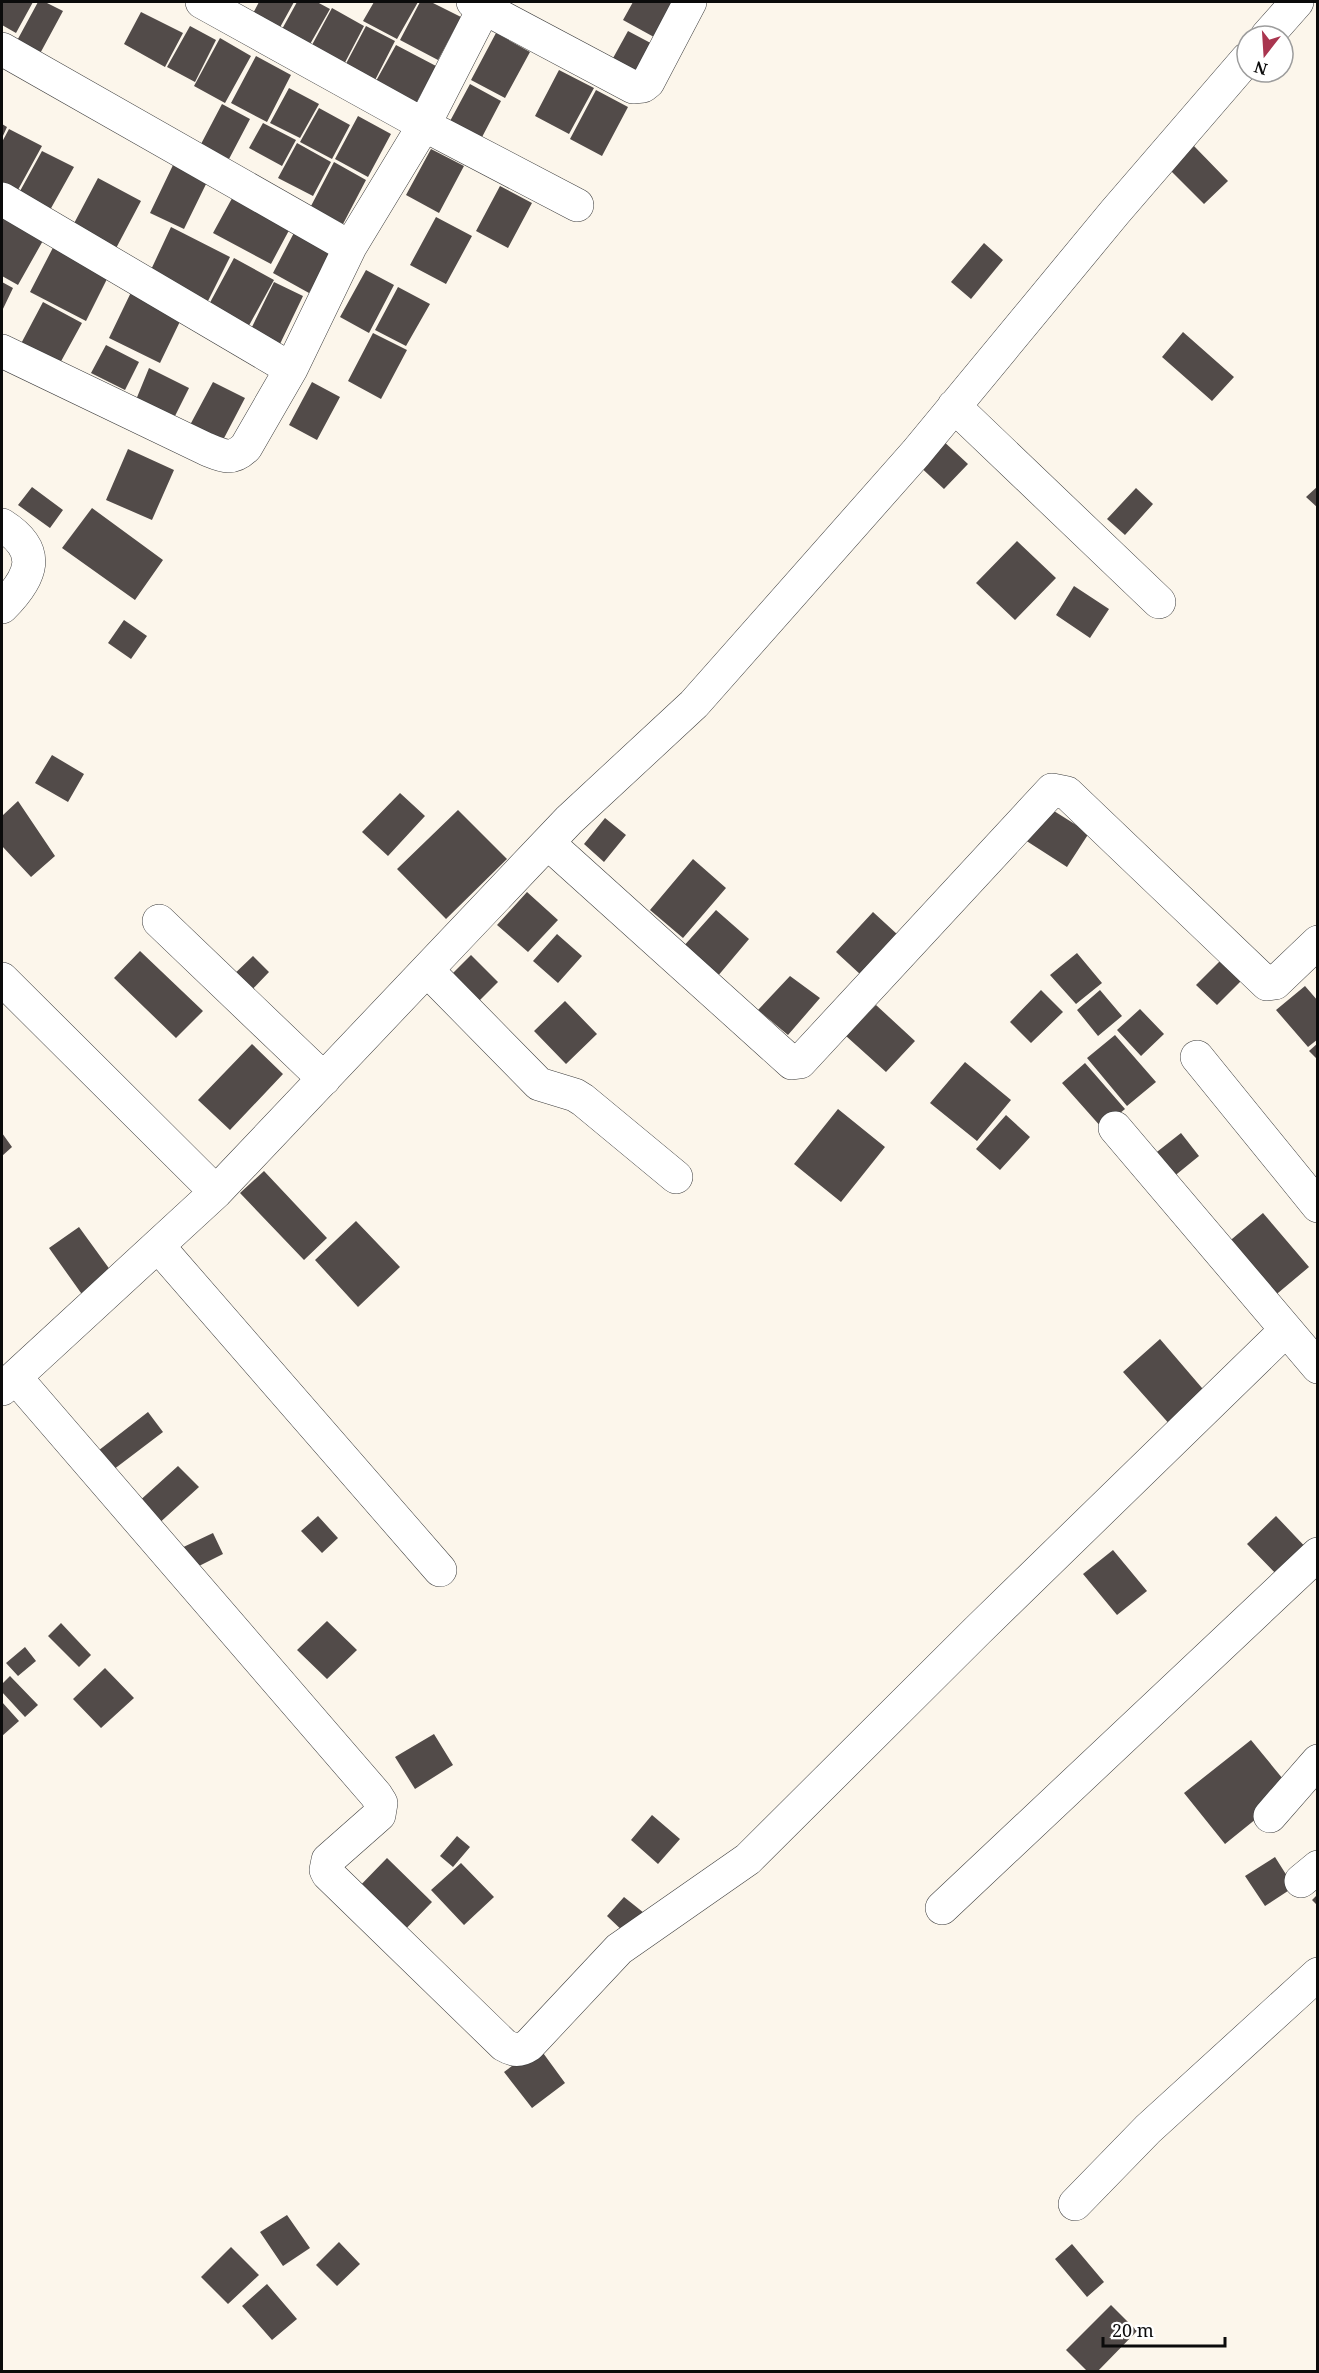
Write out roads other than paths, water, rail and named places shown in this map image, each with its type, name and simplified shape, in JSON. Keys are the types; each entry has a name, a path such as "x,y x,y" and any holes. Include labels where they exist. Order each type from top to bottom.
{"street":[{"path":"202,2 424,125 577,205"},
{"path":"2,351 227,457 238,456 246,447 291,369 350,247 424,125 481,3 633,87 643,86 648,82 690,2"},
{"path":"1277,24 1296,2"},
{"path":"2,49 350,247"},
{"path":"1235,73 1115,212 954,406 694,704 569,820 216,1192 9,1383 376,1795 381,1803 379,1815 328,1860 326,1870 328,1874 504,2045 513,2050 522,2050 530,2045 619,1949 748,1859 978,1629 1286,1331"},
{"path":"2,199 291,369"},
{"path":"954,406 1159,602"},
{"path":"2,525 20,537 28,556 26,577 2,607"},
{"path":"548,843 792,1063 800,1062 1052,790 1067,793 1267,984 1275,983 1317,942"},
{"path":"159,921 324,1079"},
{"path":"427,970 539,1084 575,1095 583,1100 675,1177"},
{"path":"2,979 216,1192"},
{"path":"1197,1057 1317,1206"},
{"path":"1115,1128 1317,1367"},
{"path":"158,1246 440,1570"},
{"path":"942,1908 1317,1554"},
{"path":"1270,1816 1317,1761"},
{"path":"1075,2204 1148,2129 1317,1974"}]}
